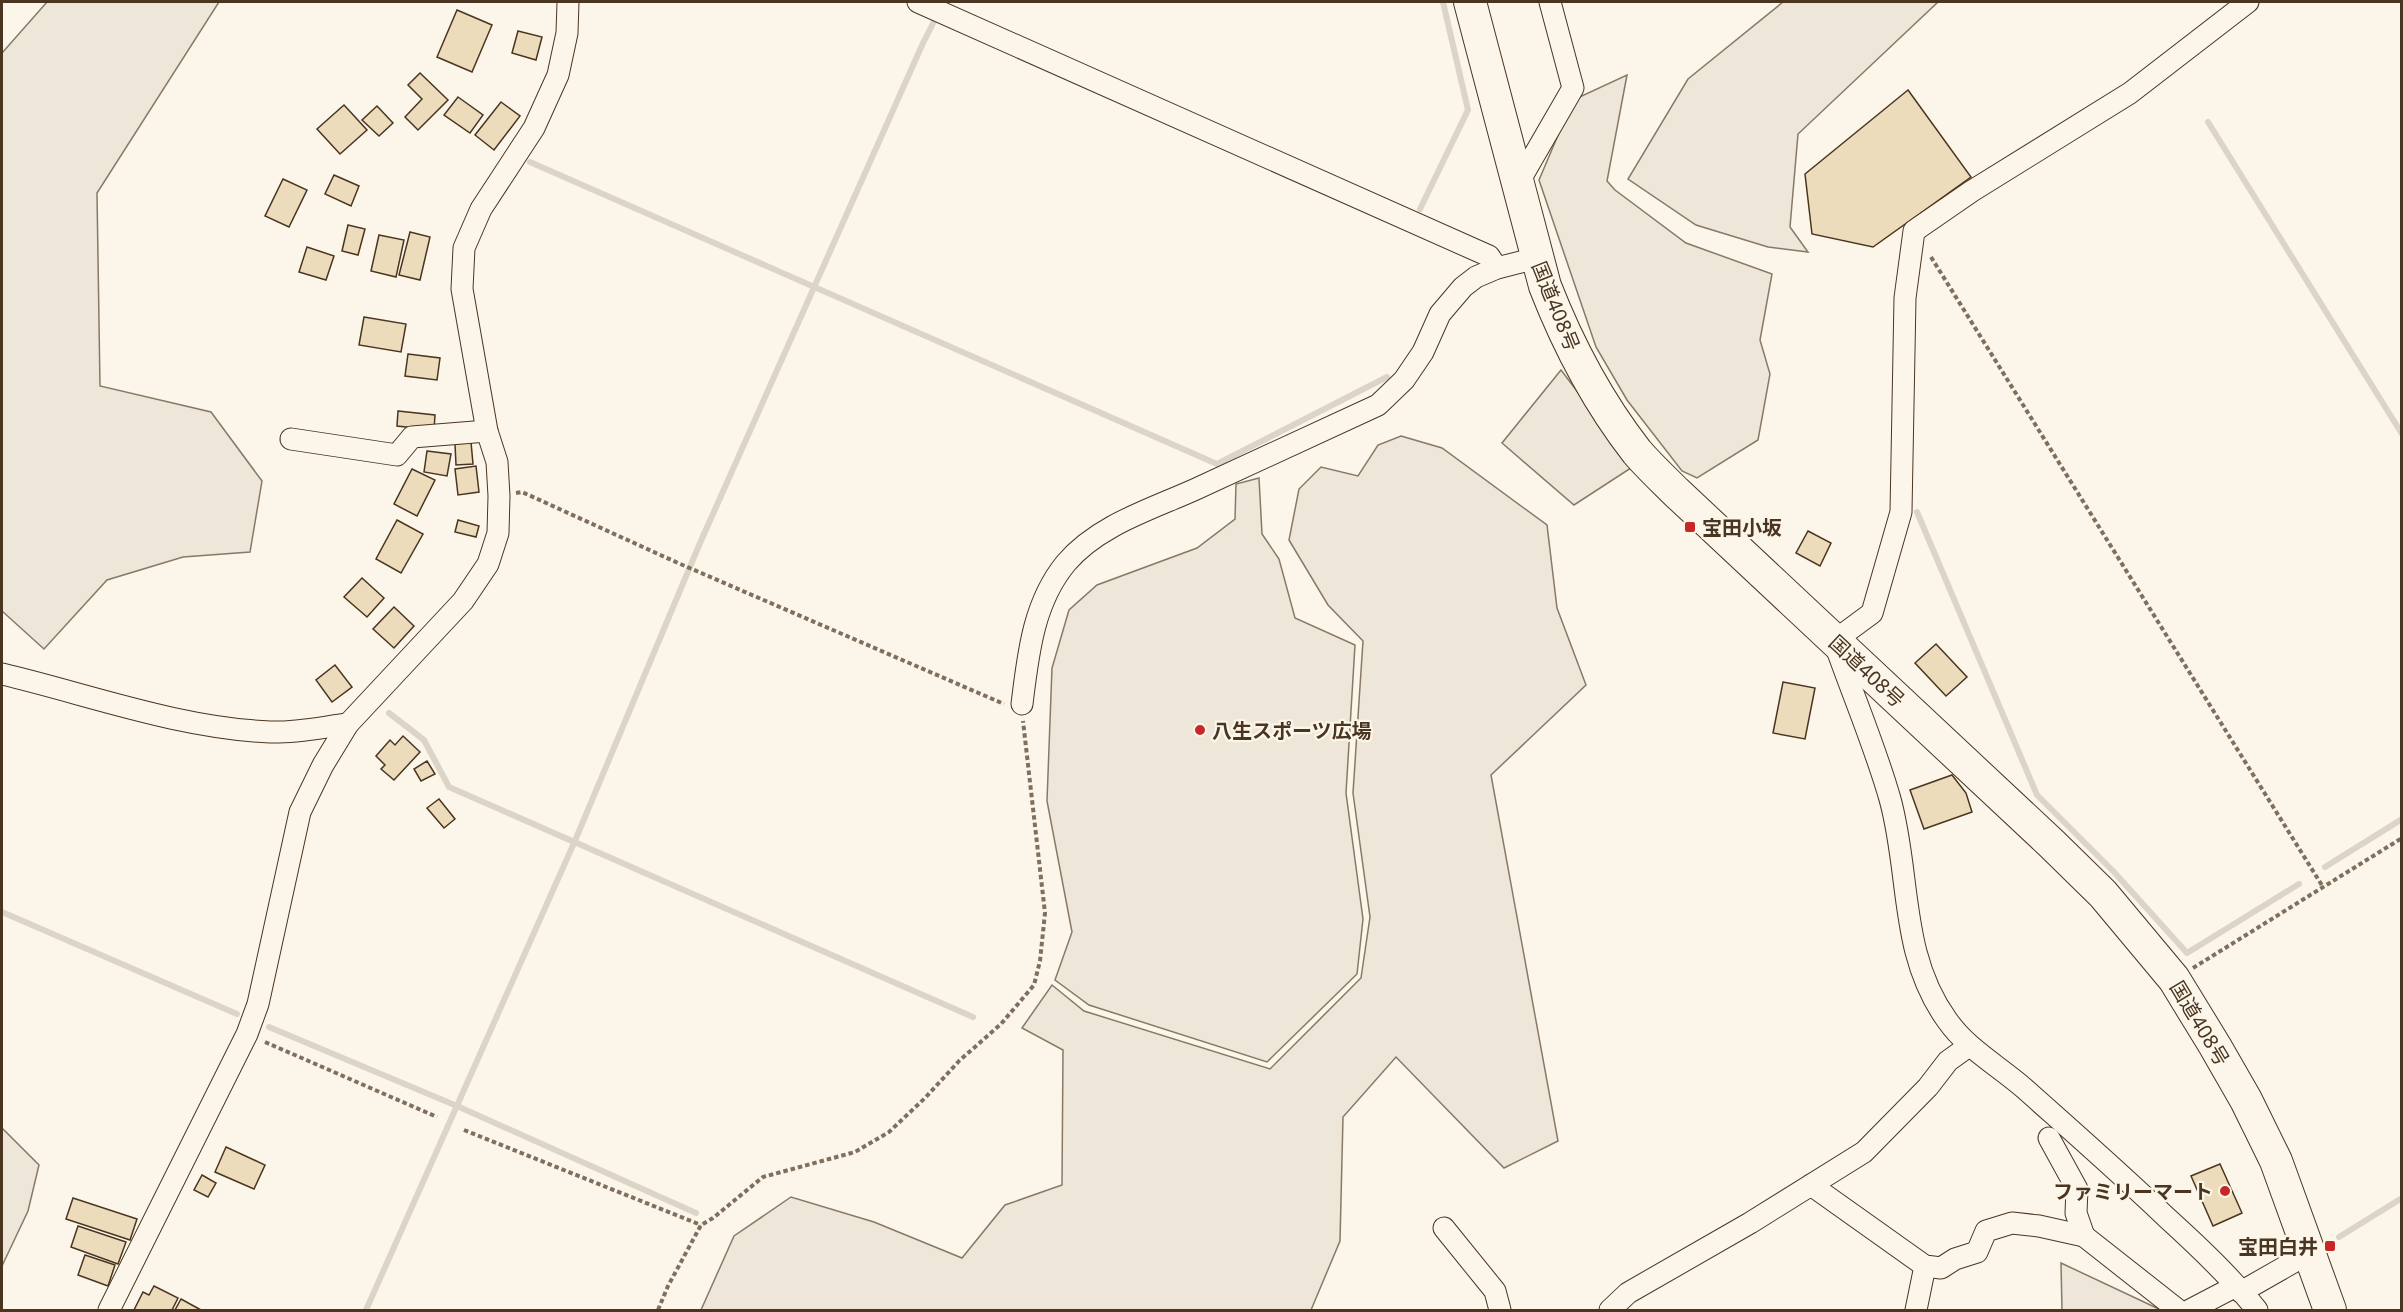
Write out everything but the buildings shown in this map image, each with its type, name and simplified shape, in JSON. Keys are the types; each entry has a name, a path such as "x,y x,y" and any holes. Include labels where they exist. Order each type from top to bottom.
{"highway":[{"name":"国道408号","path":"1470,2 1536,258 1557,317 1583,368 1614,420 1638,453 1676,492 2083,874 2132,927 2174,979 2246,1100 2276,1161 2311,1252 2330,1311"}],"street":[{"path":"109,1311 248,1034 258,1004 300,812 323,765 348,724 463,601 488,564 498,533 497,462 487,431 462,289 464,248 481,209 534,128 558,75 567,33 568,2"},
{"path":"920,2 1489,256 1497,268"},
{"path":"1517,185 1573,88 1550,2"},
{"path":"2248,2 2130,93 1972,191 1914,231 1905,298 1901,512 1872,613 1834,641 1890,798 1901,845 1910,934 1924,981 1947,1020 1969,1046 2017,1082 2124,1177 2211,1259 2258,1311"},
{"path":"1022,704 1028,654 1045,595 1056,576 1078,550 1122,522 1378,405 1404,380 1423,352 1440,314 1463,287 1476,277 1497,268 1536,258"},
{"path":"291,440 397,455 412,437 487,431"},
{"path":"2,674 207,724 272,732 348,724"},
{"path":"1610,1311 1628,1293 1750,1223 1864,1152 1928,1087 1948,1061 1969,1046"},
{"path":"2049,1138 2077,1189 2076,1213 2084,1236"},
{"path":"1811,1185 1925,1266 1941,1268 1955,1259 1977,1252 1986,1231 2012,1223 2039,1226 2084,1236 2178,1311"},
{"path":"1444,1228 1495,1291 1500,1311"},
{"path":"2190,1311 2311,1252"},
{"path":"1916,1311 1925,1266"}],"path":[{"path":"1914,231 2323,887"},
{"path":"499,496 522,492 678,563 999,702 1010,705 1022,704 1045,912 1040,961 1034,985 1001,1024 959,1061 889,1132 855,1152 763,1177 713,1218 701,1225 668,1286 658,1311"},
{"path":"2174,979 2402,838"},
{"path":"248,1034 437,1117"},
{"path":"464,1130 701,1225"}],"shaded area":[{"path":"47,2 219,2 97,193 100,386 211,412 262,481 250,552 183,557 107,580 44,649 2,611 2,53"},
{"path":"1783,2 1938,2 1798,134 1790,227 1808,252 1768,247 1696,225 1628,179 1688,79"},
{"path":"1627,75 1607,181 1615,190 1686,243 1772,274 1760,340 1770,374 1758,440 1697,478 1682,471 1627,400 1596,347 1539,180 1573,100"},
{"path":"1561,370 1634,466 1574,505 1502,443"},
{"path":"1401,436 1442,448 1547,525 1557,608 1586,685 1491,775 1558,1141 1504,1168 1396,1057 1343,1117 1340,1241 1311,1310 701,1310 734,1236 791,1197 874,1222 962,1258 1005,1205 1062,1185 1063,1050 1022,1028 1052,985 1084,1011 1270,1069 1361,978 1370,917 1353,793 1363,641 1328,605 1289,540 1299,489 1321,467 1358,476 1378,445"},
{"name":"八生スポーツ広場","path":"1259,478 1262,534 1279,559 1295,618 1355,645 1346,793 1363,919 1357,974 1267,1062 1089,1005 1055,980 1072,932 1047,801 1052,668 1069,610 1097,585 1197,548 1235,519 1236,484"},
{"path":"2,1128 39,1165 28,1211 2,1266"},
{"path":"2061,1263 2161,1310 2062,1310"}],"waterway":[{"path":"366,1310 574,843 700,543 923,43 944,2"},
{"path":"1420,209 1468,110 1443,2"},
{"path":"2208,122 2402,434"},
{"path":"530,162 1217,464 1387,377"},
{"path":"1917,512 2037,795 2114,872 2187,953 2299,884"},
{"path":"389,713 424,740 449,787 973,1017"},
{"path":"2325,867 2402,819"},
{"path":"2,912 237,1014"},
{"path":"269,1027 457,1106 696,1213"},
{"path":"2339,1237 2402,1198"}],"place":[{"name":"宝田小坂","path":"1690,527"},
{"name":"八生スポーツ広場","path":"1200,730"},
{"name":"ファミリーマート","path":"2225,1191"},
{"name":"宝田白井","path":"2330,1246"}]}
